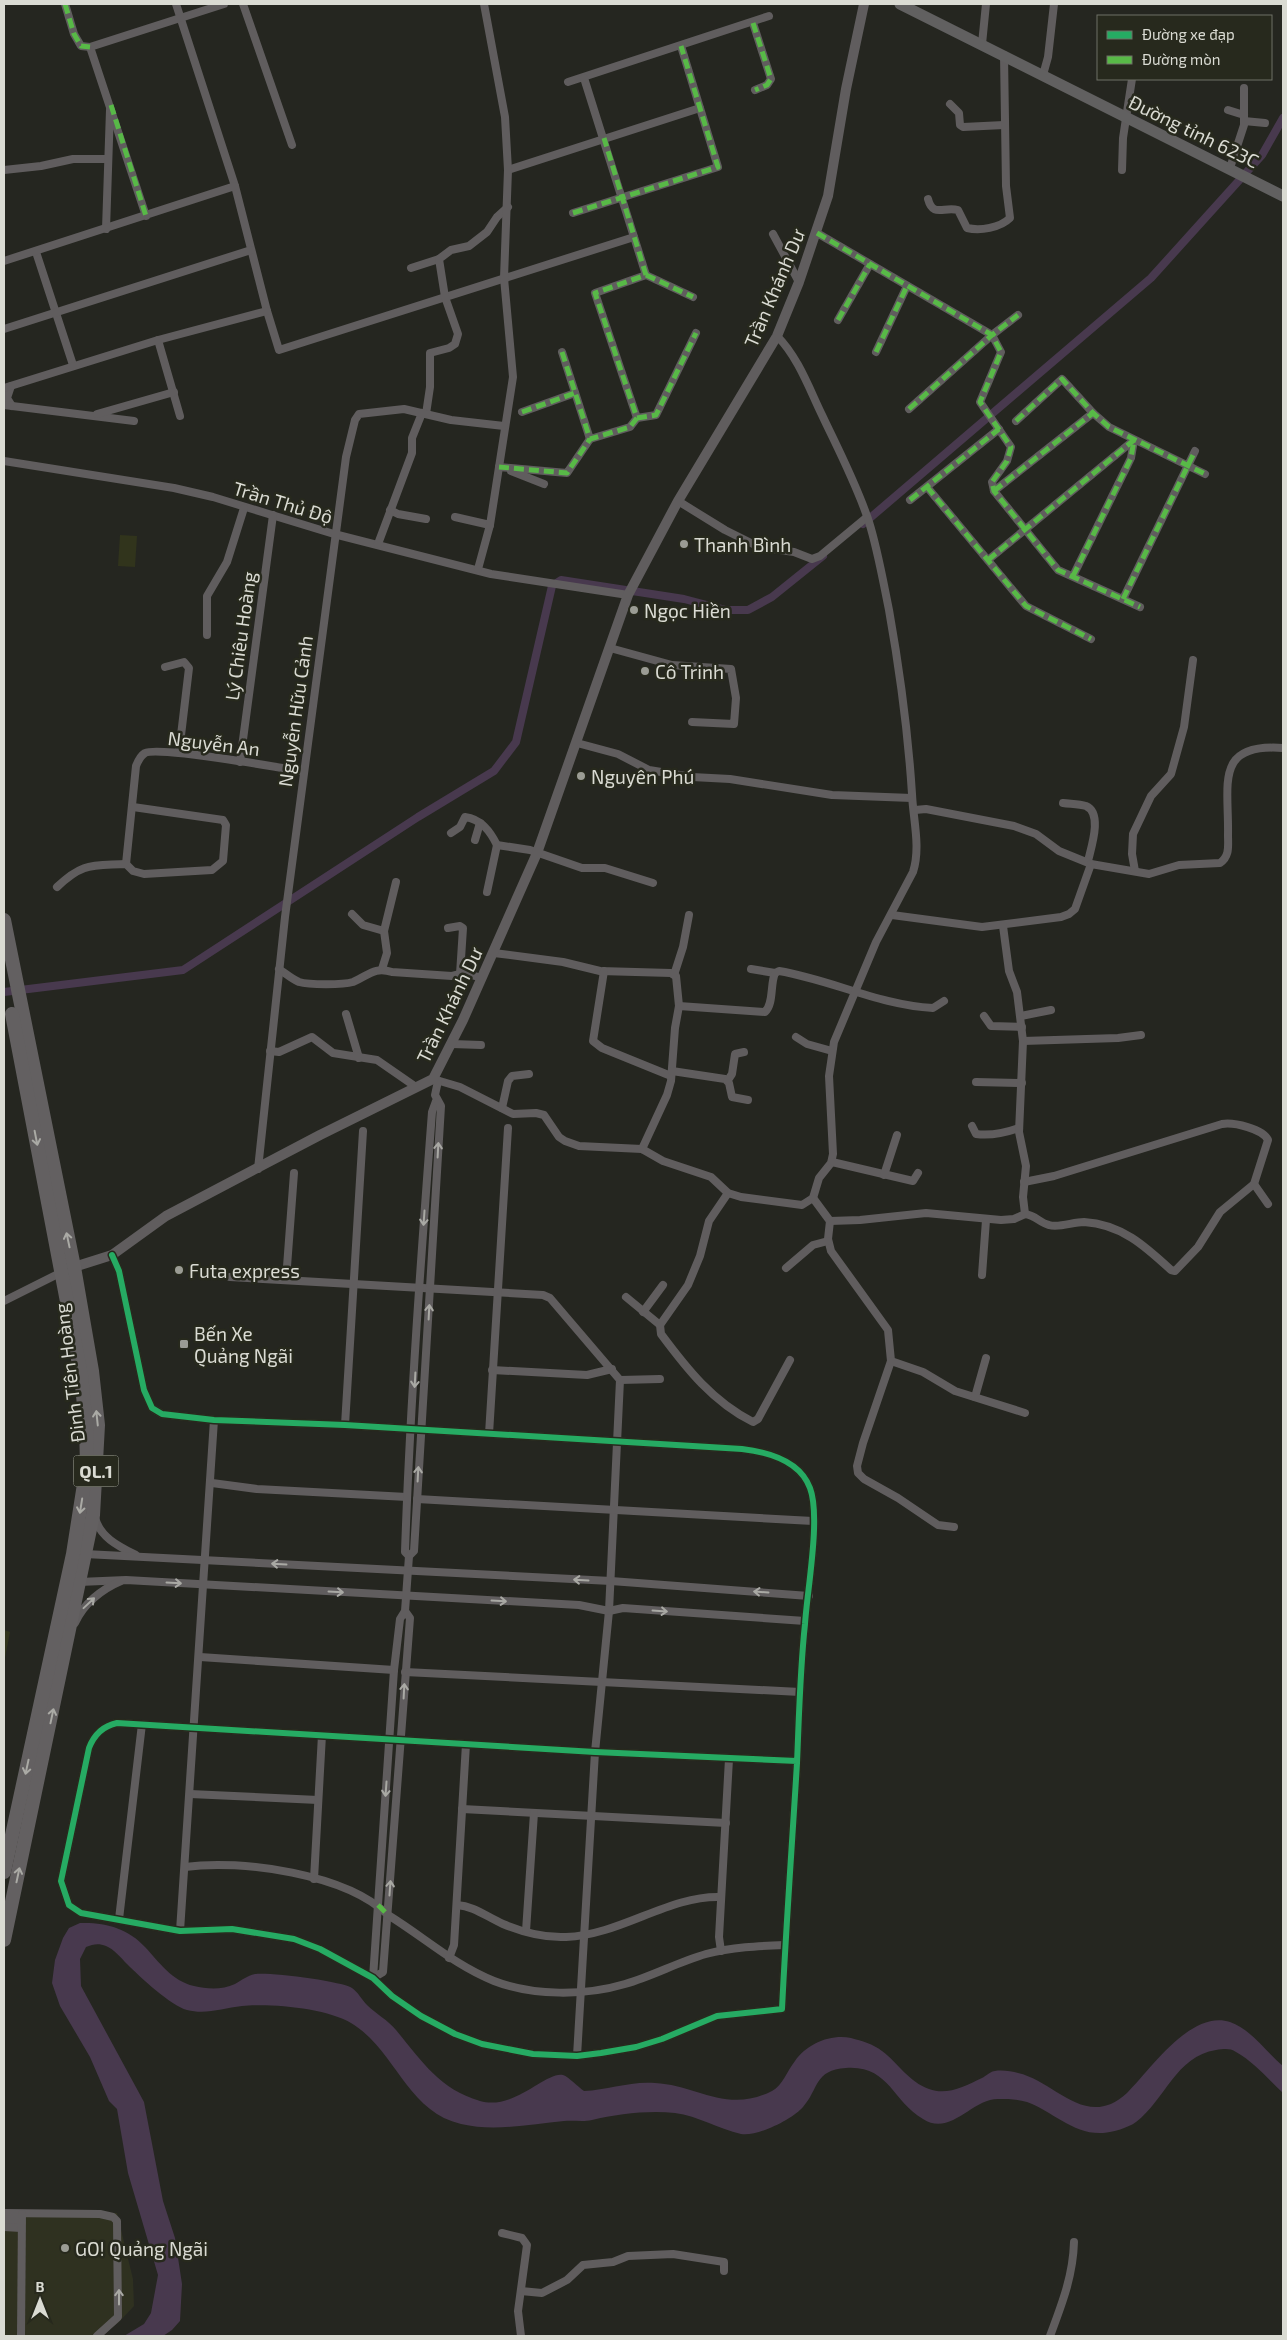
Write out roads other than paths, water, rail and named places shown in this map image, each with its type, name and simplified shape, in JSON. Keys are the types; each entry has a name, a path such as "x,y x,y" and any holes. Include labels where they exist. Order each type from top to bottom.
{"highway":[{"name":"Đinh Tiên Hoàng","path":"4,920 7,977 15,1003 68,1269 92,1371 98,1425 94,1507 68,1640 4,1940"},
{"name":"Đinh Tiên Hoàng","path":"4,1872 72,1559 87,1465 86,1426 81,1374 68,1269"}],"main road":[{"name":"Đường tỉnh 623C","path":"900,4 1283,196"}],"street":[{"path":"65,4 74,34 81,46 90,47 224,4"},
{"path":"176,4 235,186 266,311 279,350 634,237"},
{"path":"243,4 292,145"},
{"path":"478,569 490,524 513,377 504,278 508,207 505,117 484,4"},
{"name":"Trần Khánh Dư","path":"68,1269 112,1255 166,1216 416,1087 436,1080 537,853 544,826 577,743 630,591 678,501 777,336 799,282 828,196 846,89 864,4"},
{"path":"982,44 986,4"},
{"path":"1043,75 1048,57 1054,4"},
{"path":"568,82 753,23 769,16"},
{"path":"753,23 771,79 768,85 755,90"},
{"path":"572,213 718,168 681,46"},
{"path":"90,47 111,105 146,216"},
{"path":"928,200 930,208 933,210 958,210 967,228 990,228 1008,221 1010,214 1006,186 1004,55"},
{"path":"584,78 646,275"},
{"path":"1122,170 1132,80"},
{"path":"1239,173 1244,118 1244,88"},
{"path":"950,104 959,114 962,127 1004,125"},
{"path":"106,229 111,105"},
{"path":"508,170 700,108"},
{"path":"1228,110 1244,118 1265,123"},
{"path":"4,170 41,166 73,159 108,160"},
{"path":"4,261 235,186"},
{"path":"411,268 439,258 451,250 469,246 487,232 497,217 508,207"},
{"path":"816,233 992,335 1001,352 980,402 1011,447 1006,461 992,482 994,490 1058,570 1140,607"},
{"path":"773,234 799,282"},
{"path":"4,329 252,250"},
{"path":"36,252 73,365"},
{"path":"378,544 412,453 412,438 424,414 430,387 430,353 449,348 454,344 458,334 445,297 439,258"},
{"path":"838,320 870,264"},
{"path":"637,418 595,293 646,275 693,297"},
{"path":"876,352 907,286"},
{"path":"134,421 8,405 7,387 158,340 266,311"},
{"path":"909,409 992,335 1018,315"},
{"path":"500,467 567,473 590,439 630,427 637,418 656,415 696,333"},
{"path":"777,336 788,348 813,396 868,520 878,552 908,724 912,798 915,810 916,863 892,915 876,942 834,1042 829,1076 832,1162 819,1178 812,1198 802,1205"},
{"path":"158,340 180,416"},
{"path":"562,352 590,439"},
{"path":"1016,421 1062,379 1092,413 1109,427 1205,474"},
{"path":"95,415 174,392"},
{"path":"522,412 575,393"},
{"name":"Nguyễn Hữu Cảnh","path":"279,969 334,534 346,457 355,420 358,414 384,409 404,409 424,414"},
{"path":"994,490 1092,413"},
{"path":"424,414 451,420 504,426"},
{"path":"910,500 999,429"},
{"path":"988,560 1134,440"},
{"path":"1073,576 1131,458 1134,440"},
{"path":"1123,599 1195,451"},
{"name":"Trần Thủ Độ","path":"4,461 174,488 213,497 334,534 478,569 491,574 630,591"},
{"path":"500,467 544,484"},
{"path":"927,486 1026,606 1091,639"},
{"path":"678,501 754,544 765,548 794,552 812,559 820,556 868,520"},
{"path":"207,635 207,596 226,562 244,508"},
{"path":"390,510 398,514 426,519"},
{"name":"Lý Chiêu Hoàng","path":"240,762 273,515"},
{"path":"455,517 490,524"},
{"path":"610,648 672,665 731,669 736,698 734,724 692,722"},
{"path":"1135,871 1132,854 1134,834 1151,796 1170,774 1184,727 1193,660"},
{"path":"165,667 184,662 190,668 178,752"},
{"path":"577,743 618,754 649,770 692,776 730,778 832,795 912,798"},
{"path":"915,810 926,809 1014,826 1036,834 1058,851 1090,862 1149,874 1174,866 1220,863 1228,852 1229,774 1234,760 1244,752 1253,749 1283,748"},
{"name":"Nguyễn An","path":"126,864 136,766 145,753 178,752 303,772"},
{"path":"892,915 967,927 1003,926 1069,914 1077,904 1090,862 1095,828 1093,813 1087,806 1062,803"},
{"path":"56,887 84,866 126,864 133,872 144,874 212,870 220,866 224,855 226,825 223,820 133,807"},
{"path":"451,833 460,827 465,817 480,822 490,832 497,845 487,892"},
{"path":"475,840 480,822"},
{"path":"497,845 537,853 582,868 605,868 653,883"},
{"path":"382,969 387,953 384,931 396,882"},
{"path":"352,914 363,925 384,931"},
{"path":"674,975 689,915"},
{"path":"448,928 460,926 463,928 460,974"},
{"path":"1003,926 1009,971 1017,992 1022,1027 1022,1083 1019,1128 1026,1166 1024,1182 1025,1214"},
{"path":"494,953 563,962 604,971 674,975 678,980 679,1006 675,1028 672,1073 667,1095 642,1149"},
{"path":"258,1169 279,969 300,982 353,982 375,970 382,969 392,972 452,976 460,974 482,978"},
{"path":"751,969 775,973 779,971 815,978 882,1001 929,1008 937,1007 944,1001"},
{"path":"604,971 593,1041 602,1048 672,1073 728,1080"},
{"path":"679,1006 765,1012 769,1008 775,973"},
{"path":"1021,1016 1051,1010"},
{"path":"346,1014 359,1058"},
{"path":"984,1016 991,1026 1022,1027"},
{"path":"1023,1041 1118,1038 1141,1035"},
{"path":"270,1050 279,1052 312,1037 333,1053 377,1060 416,1087"},
{"path":"796,1037 807,1044 832,1051"},
{"path":"452,1044 482,1045"},
{"path":"744,1052 735,1054 732,1074 728,1080 732,1097 748,1100"},
{"path":"502,1108 508,1081 512,1076 529,1074"},
{"path":"409,1556 405,1552 407,1497 419,1289 432,1112 436,1101 436,1080 460,1086 513,1114 536,1113 544,1115 559,1137 579,1146 642,1149 663,1161 711,1177 728,1193 741,1198 820,1208"},
{"path":"976,1082 1022,1083"},
{"path":"373,1978 394,1670 400,1619 405,1612 409,1556 414,1551 440,1106 436,1101"},
{"path":"830,1221 926,1213 986,1220 1014,1219 1025,1214 1032,1214 1050,1226 1083,1222 1126,1233 1175,1271 1198,1247 1220,1212 1254,1184 1268,1138 1238,1124 1228,1123 1166,1140 1054,1176 1024,1182"},
{"path":"972,1126 976,1134 984,1135 1003,1134 1019,1128"},
{"path":"489,1434 508,1128"},
{"path":"345,1425 363,1131"},
{"path":"884,1175 897,1135"},
{"path":"832,1162 913,1181 918,1173"},
{"path":"286,1280 294,1173"},
{"path":"1254,1184 1268,1204"},
{"path":"728,1193 709,1221 700,1256 688,1284 660,1326 661,1334 704,1386 732,1412 753,1422 758,1420 790,1360"},
{"path":"812,1198 830,1221 829,1248 888,1330 891,1361 863,1443 857,1469 864,1479 898,1498 938,1525 954,1527"},
{"path":"982,1275 986,1220"},
{"path":"786,1268 813,1246 828,1241"},
{"path":"112,1255 119,1271 144,1390 152,1408 162,1414 214,1420 345,1425 742,1449 762,1451 777,1456 791,1464 810,1487 813,1501 813,1521 809,1596 805,1622 800,1692 797,1761 782,2009 718,2016 636,2047 577,2056 533,2054 507,2050 455,2034 392,1996 373,1978 320,1949 294,1939 232,1929 180,1931 81,1913 69,1905 61,1881 89,1748 93,1737 108,1725 117,1723 595,1752 797,1761"},
{"path":"4,1301 68,1269"},
{"path":"230,1277 354,1283 497,1294 543,1295 550,1298 620,1380 609,1611 600,1683 595,1752 577,2056"},
{"path":"643,1312 663,1285"},
{"path":"626,1296 660,1326"},
{"path":"975,1397 986,1358"},
{"path":"891,1361 916,1369 955,1391 1025,1413"},
{"path":"492,1370 587,1375 612,1369"},
{"path":"620,1380 660,1379"},
{"path":"180,1931 212,1483 214,1420"},
{"path":"212,1483 257,1489 407,1497"},
{"path":"417,1499 813,1521"},
{"path":"94,1507 96,1521 108,1537 116,1545 140,1557"},
{"path":"85,1554 610,1581 809,1596"},
{"path":"79,1582 126,1580 405,1595 579,1605 609,1611 623,1608 805,1622"},
{"path":"68,1640 84,1608 114,1584 126,1580"},
{"path":"373,1978 383,1972 388,1915 410,1618 405,1612"},
{"path":"200,1657 394,1670"},
{"path":"405,1672 800,1692"},
{"path":"119,1919 142,1724"},
{"path":"314,1879 322,1735"},
{"path":"449,1958 454,1946 466,1744"},
{"path":"721,1951 719,1937 729,1759"},
{"path":"190,1794 318,1800"},
{"path":"462,1809 726,1823"},
{"path":"526,1931 534,1813"},
{"path":"185,1867 206,1864 236,1865 306,1875 378,1905 388,1915 463,1967 496,1982 550,1992 581,1991 624,1984 680,1962 721,1951 785,1945"},
{"path":"457,1905 470,1906 504,1924 526,1931 540,1935 566,1937 620,1927 680,1904 707,1897 721,1898"},
{"path":"4,2214 21,2221"},
{"path":"4,2220 21,2221 100,2214 113,2216 117,2221 118,2317 97,2336"},
{"path":"4,2227 21,2221"},
{"path":"21,2221 21,2336"},
{"path":"502,2233 522,2238 527,2245 518,2310 521,2336"},
{"path":"1050,2336 1066,2295 1072,2272 1074,2242"},
{"path":"521,2291 542,2293 567,2280 579,2267 613,2262 628,2256 660,2254 697,2257 724,2262 724,2270"}],"waterway":[{"path":"863,524 1151,278 1262,155 1283,118"},
{"path":"4,992 183,970 418,817 494,771 516,742 552,586 561,580 684,599 726,610 748,610 772,597 823,556"}],"place":[{"name":"Thanh Bình","path":"684,544"},
{"name":"Ngọc Hiền","path":"634,610"},
{"name":"Cô Trinh","path":"645,671"},
{"name":"Nguyên Phú","path":"581,776"},
{"name":"Futa express","path":"179,1270"},
{"name":"Bến Xe Quảng Ngãi","path":"184,1344"},
{"name":"GO! Quảng Ngãi","path":"65,2248"}]}
